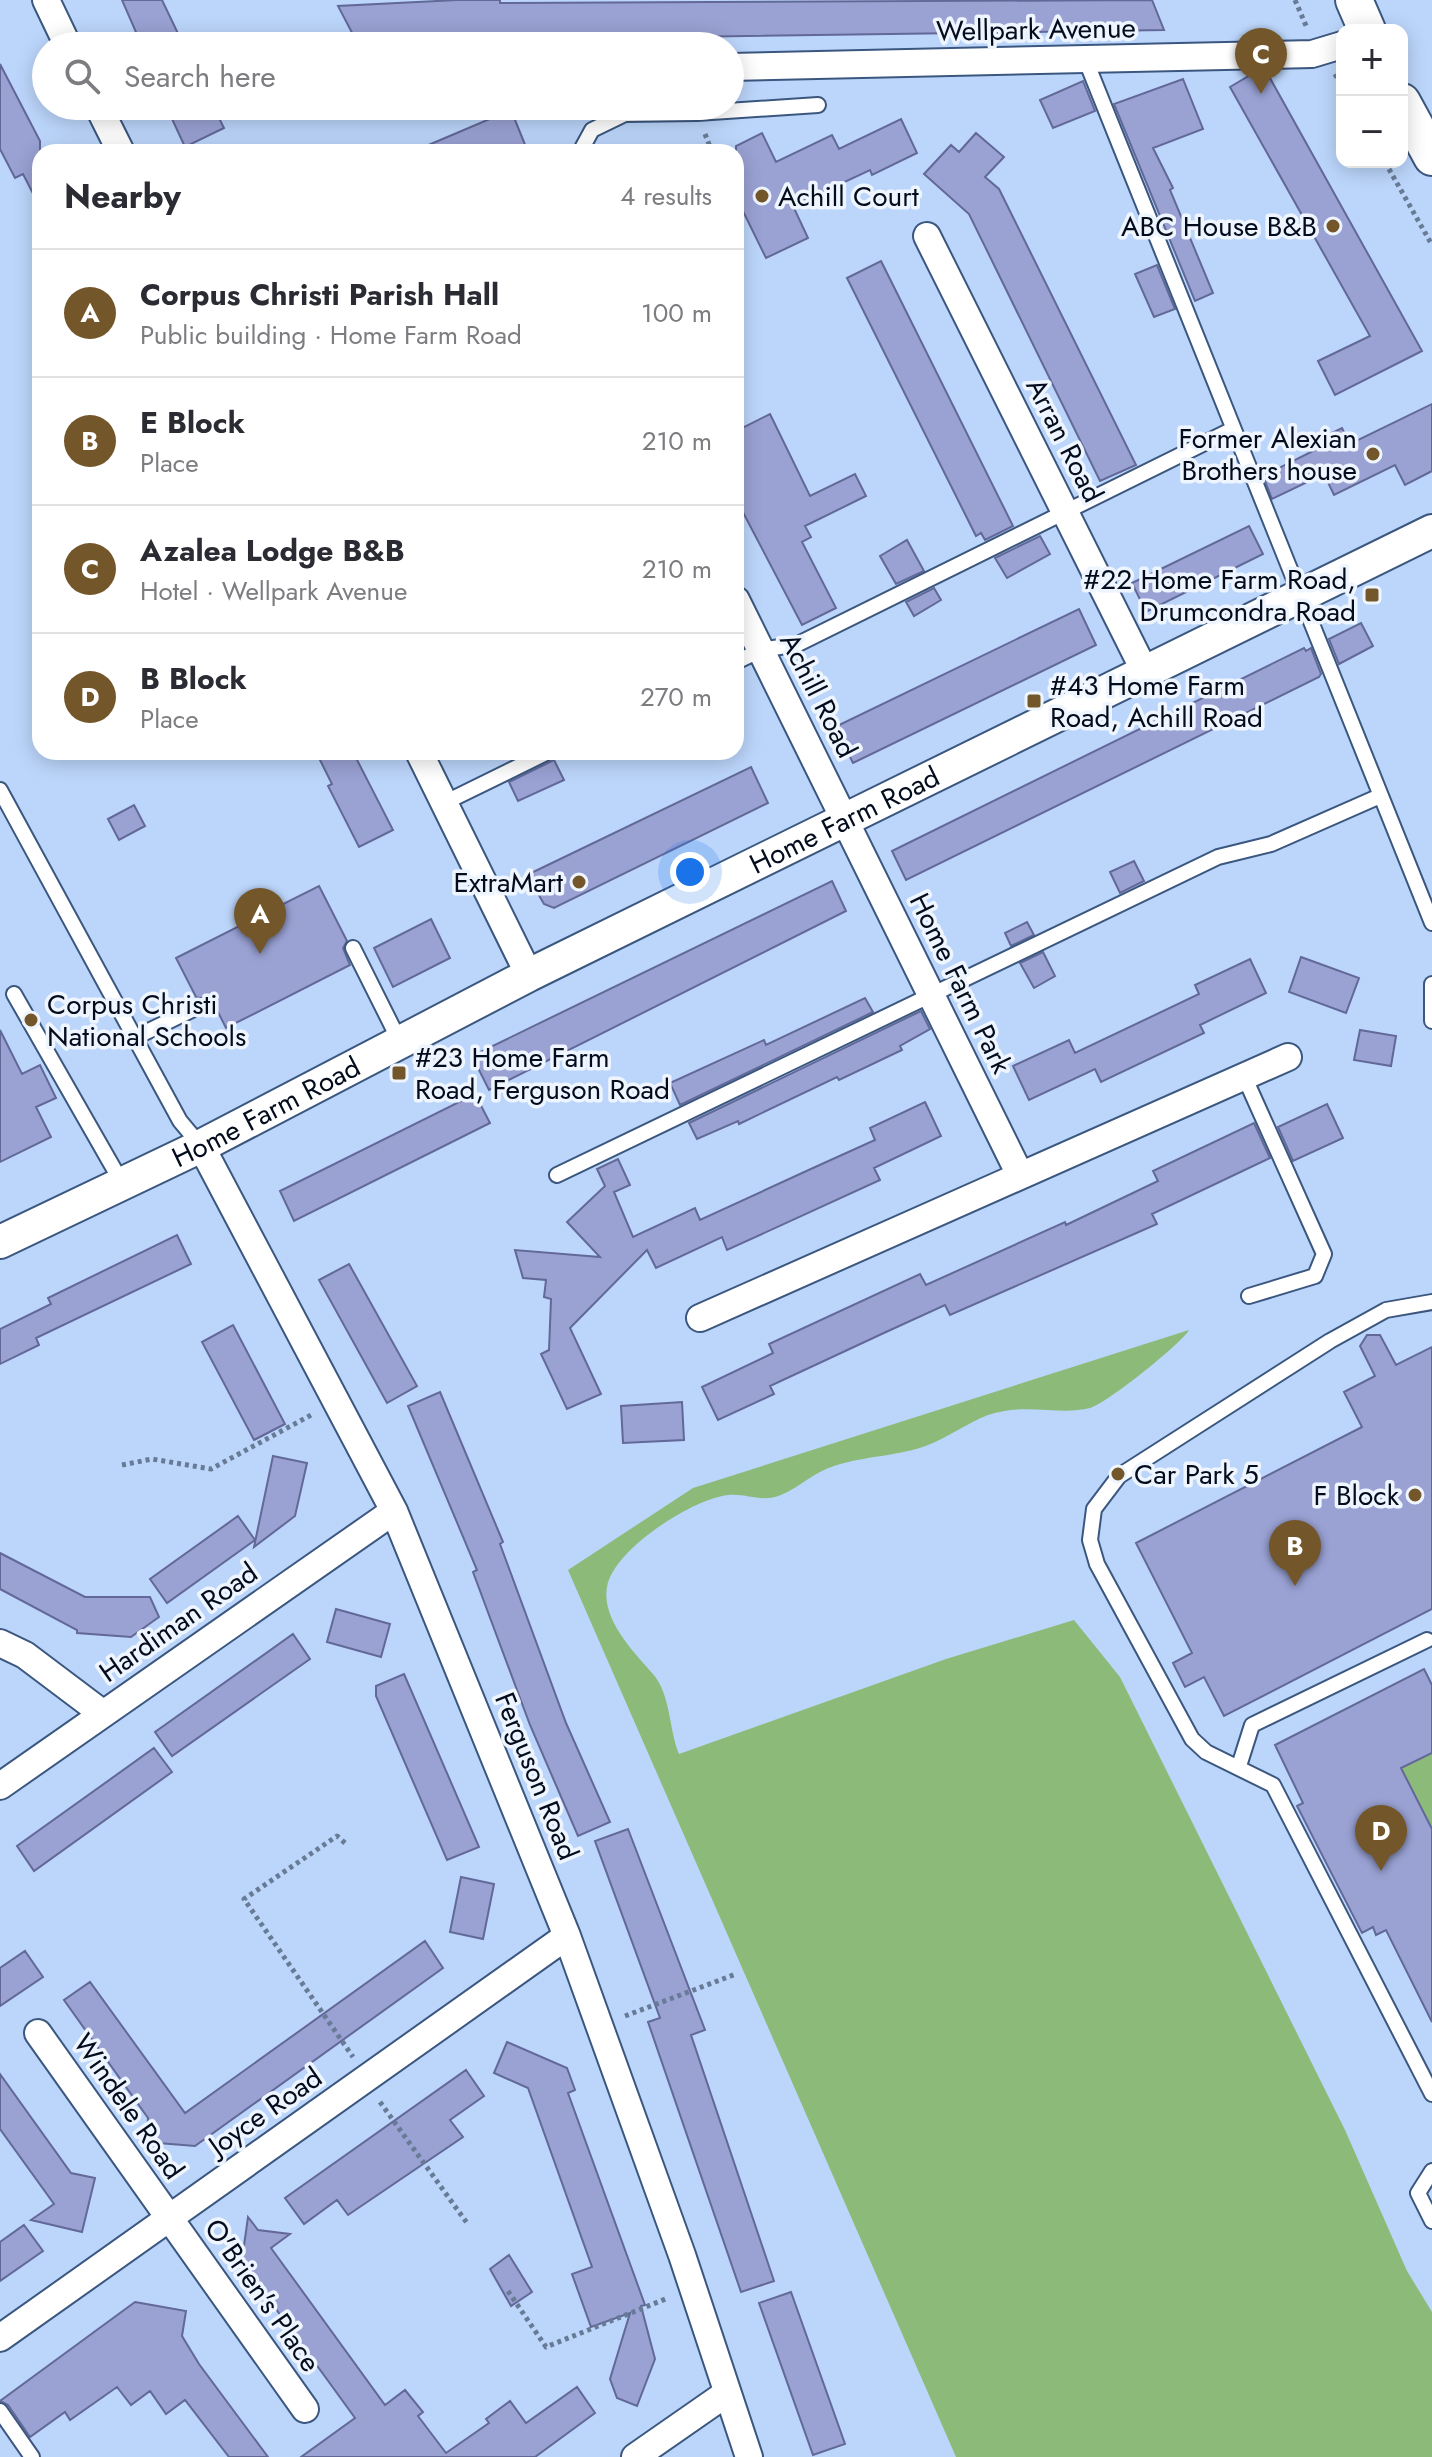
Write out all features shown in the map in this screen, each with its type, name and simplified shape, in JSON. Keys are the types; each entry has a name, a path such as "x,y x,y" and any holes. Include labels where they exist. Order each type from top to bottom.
{"main road":[{"path":"1354,0 1364,24"},
{"path":"1408,113 1432,157"}],"street":[{"path":"46,0 61,32"},
{"name":"Wellpark Avenue","path":"744,67 1312,54 1336,47"},
{"path":"105,120 117,144"},
{"name":"Arran Road","path":"927,236 1145,672"},
{"name":"Home Farm Road","path":"0,1242 201,1146 529,975 1432,531"},
{"name":"Achill Road","path":"744,616 845,819"},
{"path":"423,760 529,975"},
{"name":"Home Farm Park","path":"845,819 1020,1175"},
{"path":"700,1318 1288,1057"},
{"name":"Ferguson Road","path":"201,1146 394,1511 567,1936 749,2457"},
{"name":"Hardiman Road","path":"0,1786 394,1511"},
{"path":"0,1643 25,1655 102,1713"},
{"name":"Joyce Road","path":"0,2338 567,1936"},
{"name":"Windele Road","path":"38,2033 169,2217"},
{"name":"O'Brien's Place","path":"169,2217 305,2409"},
{"path":"635,2457 727,2393"}],"lane":[{"path":"1086,61 1231,430 1302,595 1432,923"},
{"path":"744,108 818,105"},
{"path":"584,144 592,130 613,120"},
{"path":"744,658 761,650 798,644 1231,430"},
{"path":"444,803 532,760"},
{"path":"0,790 180,1121 201,1146"},
{"path":"557,1175 1218,857 1271,844 1380,796"},
{"path":"353,948 400,1042"},
{"path":"1432,984 1432,1021"},
{"path":"14,994 122,1183"},
{"path":"134,1038 200,1006"},
{"path":"1244,1076 1324,1254 1315,1276 1249,1296"},
{"path":"1432,1302 1386,1310 1330,1341 1144,1457 1111,1485 1094,1509 1090,1540 1097,1564 1192,1739 1206,1752 1273,1785 1432,2094"},
{"path":"1239,1766 1252,1725 1427,1640"},
{"path":"1432,2171 1418,2193 1432,2221"},
{"path":"0,2411 32,2457"}],"path":[{"path":"1388,168 1432,245"},
{"path":"122,1465 152,1459 211,1469 335,1402"},
{"path":"345,1843 337,1836 244,1899 357,2063"},
{"path":"599,2026 736,1974"},
{"path":"374,2095 467,2223"},
{"path":"508,2291 546,2347 673,2296"}],"green space":[{"path":"1189,1330 1142,1373 1090,1408 1002,1411 980,1418 917,1449 827,1469 781,1495 767,1498 728,1495 695,1506 656,1529 623,1558 607,1587 609,1612 621,1635 659,1682 679,1754 946,1659 1074,1620 1120,1677 1345,2130 1407,2271 1432,2312 1432,2457 956,2457 568,1570 693,1488"},
{"path":"1432,1753 1432,1829 1401,1768"}],"building":[{"path":"122,0 162,0 177,32 136,32"},
{"path":"457,0 500,0 500,3 1152,0 1164,30 744,36 744,32 352,32 338,6"},
{"path":"0,64 40,141 40,144 32,144 32,191 23,174 15,178 0,149"},
{"path":"1257,71 1266,71 1422,351 1335,395 1318,361 1370,336 1230,87"},
{"path":"1183,79 1203,129 1153,148 1173,188 1170,190 1213,293 1195,301 1114,104"},
{"path":"1083,81 1095,111 1053,128 1040,100"},
{"name":"Achill Court","path":"901,119 917,153 872,175 870,170 793,206 808,238 766,258 744,213 744,144 740,144 762,133 776,162 832,135 839,149"},
{"path":"172,120 220,120 224,128 191,144 184,144"},
{"path":"487,120 515,120 525,144 431,144"},
{"path":"976,133 1004,157 985,177 999,189 1136,465 1100,481 969,214 924,174 951,145 959,152"},
{"path":"881,261 1013,526 985,540 981,533 976,536 847,278"},
{"path":"1157,265 1175,309 1154,317 1135,274"},
{"name":"Former Alexian Brothers house","path":"1432,404 1432,471 1405,485 1395,465 1334,495 1324,474 1272,499 1263,476 1313,451 1309,444 1342,428 1350,444"},
{"path":"770,414 810,496 855,474 866,496 805,526 811,537 802,542 836,608 802,625 744,514 744,427"},
{"path":"1249,526 1263,554 1146,612 1132,583"},
{"path":"1040,536 1050,554 1007,578 995,558"},
{"path":"907,540 924,571 896,584 880,556"},
{"path":"934,588 941,600 914,616 906,602"},
{"path":"1079,609 1096,645 853,763 835,727"},
{"path":"1361,623 1373,646 1339,664 1329,639"},
{"path":"1304,648 1306,651 1311,648 1321,674 1319,677 906,880 892,851"},
{"path":"320,760 357,760 393,830 359,847 328,786 332,784"},
{"path":"554,760 564,780 518,801 509,782"},
{"path":"751,767 768,803 554,908 544,904 527,875"},
{"path":"134,805 145,826 119,840 108,819"},
{"path":"1134,861 1144,881 1120,893 1110,872"},
{"path":"832,881 846,911 489,1090 472,1056"},
{"path":"319,886 347,941 343,948 350,965 226,1028 216,1008 208,1012 209,1001 196,997 176,958"},
{"path":"431,919 450,958 393,987 374,948"},
{"path":"1027,922 1034,935 1011,946 1005,933"},
{"path":"1043,952 1055,976 1034,988 1020,963"},
{"path":"1301,957 1359,978 1346,1013 1289,992"},
{"path":"1250,959 1266,993 1200,1025 1204,1033 1101,1082 1095,1069 1029,1100 1013,1066 1069,1040 1075,1053 1199,994 1195,985"},
{"path":"865,998 873,1012 680,1105 670,1083 764,1040 766,1045"},
{"path":"921,1011 930,1029 900,1046 902,1050 739,1124 738,1121 697,1139 689,1123"},
{"path":"0,1030 22,1074 40,1065 56,1098 36,1107 51,1137 0,1162"},
{"path":"1360,1030 1396,1036 1391,1066 1354,1060"},
{"path":"475,1094 490,1123 294,1221 280,1191"},
{"path":"925,1102 941,1136 874,1168 880,1180 727,1250 722,1237 656,1268 647,1250 570,1328 601,1394 567,1409 541,1354 549,1350 551,1299 544,1297 546,1280 523,1278 515,1250 600,1257 567,1222 605,1186 597,1169 618,1159 630,1185 614,1192 633,1237 695,1208 700,1220 875,1140 870,1128"},
{"path":"1327,1104 1343,1138 1293,1161 1278,1127"},
{"path":"1254,1123 1270,1158 1152,1214 1157,1224 950,1315 945,1305 770,1386 774,1394 718,1420 702,1387 773,1353 769,1344 920,1274 926,1285 1065,1222 1066,1225 1158,1181 1153,1171"},
{"path":"177,1235 191,1264 36,1338 39,1345 0,1364 0,1329 51,1304 48,1298"},
{"path":"349,1264 417,1386 387,1403 319,1280"},
{"path":"233,1325 285,1424 254,1440 202,1342"},
{"path":"1367,1335 1380,1335 1396,1365 1432,1347 1432,1609 1224,1716 1204,1677 1185,1687 1173,1663 1192,1653 1136,1543 1362,1427 1344,1392 1375,1376 1360,1346"},
{"path":"440,1392 503,1542 500,1544 566,1723 610,1822 578,1836 530,1725 473,1572 477,1570 408,1406"},
{"path":"682,1402 684,1440 623,1443 621,1406"},
{"path":"273,1456 307,1463 295,1516 254,1547"},
{"path":"238,1516 255,1540 167,1603 150,1579"},
{"path":"0,1553 85,1597 150,1597 159,1617 131,1637 77,1633 77,1630 0,1589"},
{"path":"336,1609 390,1624 381,1657 327,1642"},
{"path":"293,1634 310,1659 172,1756 155,1732"},
{"path":"1424,1669 1432,1685 1432,1753 1401,1768 1432,1829 1432,2022 1386,1930 1376,1935 1373,1927 1362,1933 1297,1806 1303,1803 1275,1745"},
{"path":"404,1674 479,1847 447,1860 376,1696 376,1686"},
{"path":"154,1748 172,1772 34,1871 17,1846"},
{"path":"628,1829 705,2030 691,2035 774,2281 741,2292 648,2022 660,2018 595,1841"},
{"path":"461,1877 494,1884 483,1939 450,1932"},
{"path":"425,1941 443,1968 195,2146 146,2142 148,2118 64,2000 90,1982 185,2113"},
{"path":"25,1951 43,1977 0,2006 0,1968"},
{"path":"507,2042 567,2068 575,2090 568,2093 645,2305 641,2306 655,2359 637,2406 617,2398 610,2379 630,2313 591,2327 572,2274 592,2267 528,2088 494,2073"},
{"path":"466,2070 484,2096 450,2120 463,2137 348,2215 337,2200 304,2224 285,2198"},
{"path":"0,2074 71,2173 95,2178 82,2232 31,2220 54,2204 0,2129"},
{"path":"248,2217 258,2230 290,2234 271,2248 385,2405 405,2390 423,2412 418,2416 446,2453 489,2423 486,2419 510,2401 526,2423 577,2387 595,2413 535,2457 301,2457 355,2418 252,2276 240,2274"},
{"path":"24,2225 43,2251 0,2281 0,2242"},
{"path":"509,2255 532,2292 511,2306 490,2269"},
{"path":"791,2292 845,2444 813,2455 759,2303"},
{"path":"135,2302 186,2311 182,2336 268,2457 229,2457 185,2400 166,2414 150,2391 131,2405 117,2387 70,2420 65,2412 30,2437 8,2405 0,2401"}],"place":[{"name":"Azalea Lodge B&B","path":"1261,94"},
{"name":"Achill Court","path":"762,196"},
{"name":"ABC House B&B","path":"1333,226"},
{"name":"Former Alexian Brothers house","path":"1373,454"},
{"name":"#22 Home Farm Road, Drumcondra Road","path":"1372,595"},
{"name":"#43 Home Farm Road, Achill Road","path":"1034,701"},
{"name":"ExtraMart","path":"579,882"},
{"name":"Corpus Christi Parish Hall","path":"260,954"},
{"name":"Corpus Christi National Schools","path":"31,1020"},
{"name":"#23 Home Farm Road, Ferguson Road","path":"399,1073"},
{"name":"Car Park 5","path":"1118,1474"},
{"name":"F Block","path":"1415,1495"},
{"name":"E Block","path":"1295,1586"},
{"name":"B Block","path":"1381,1871"}]}
